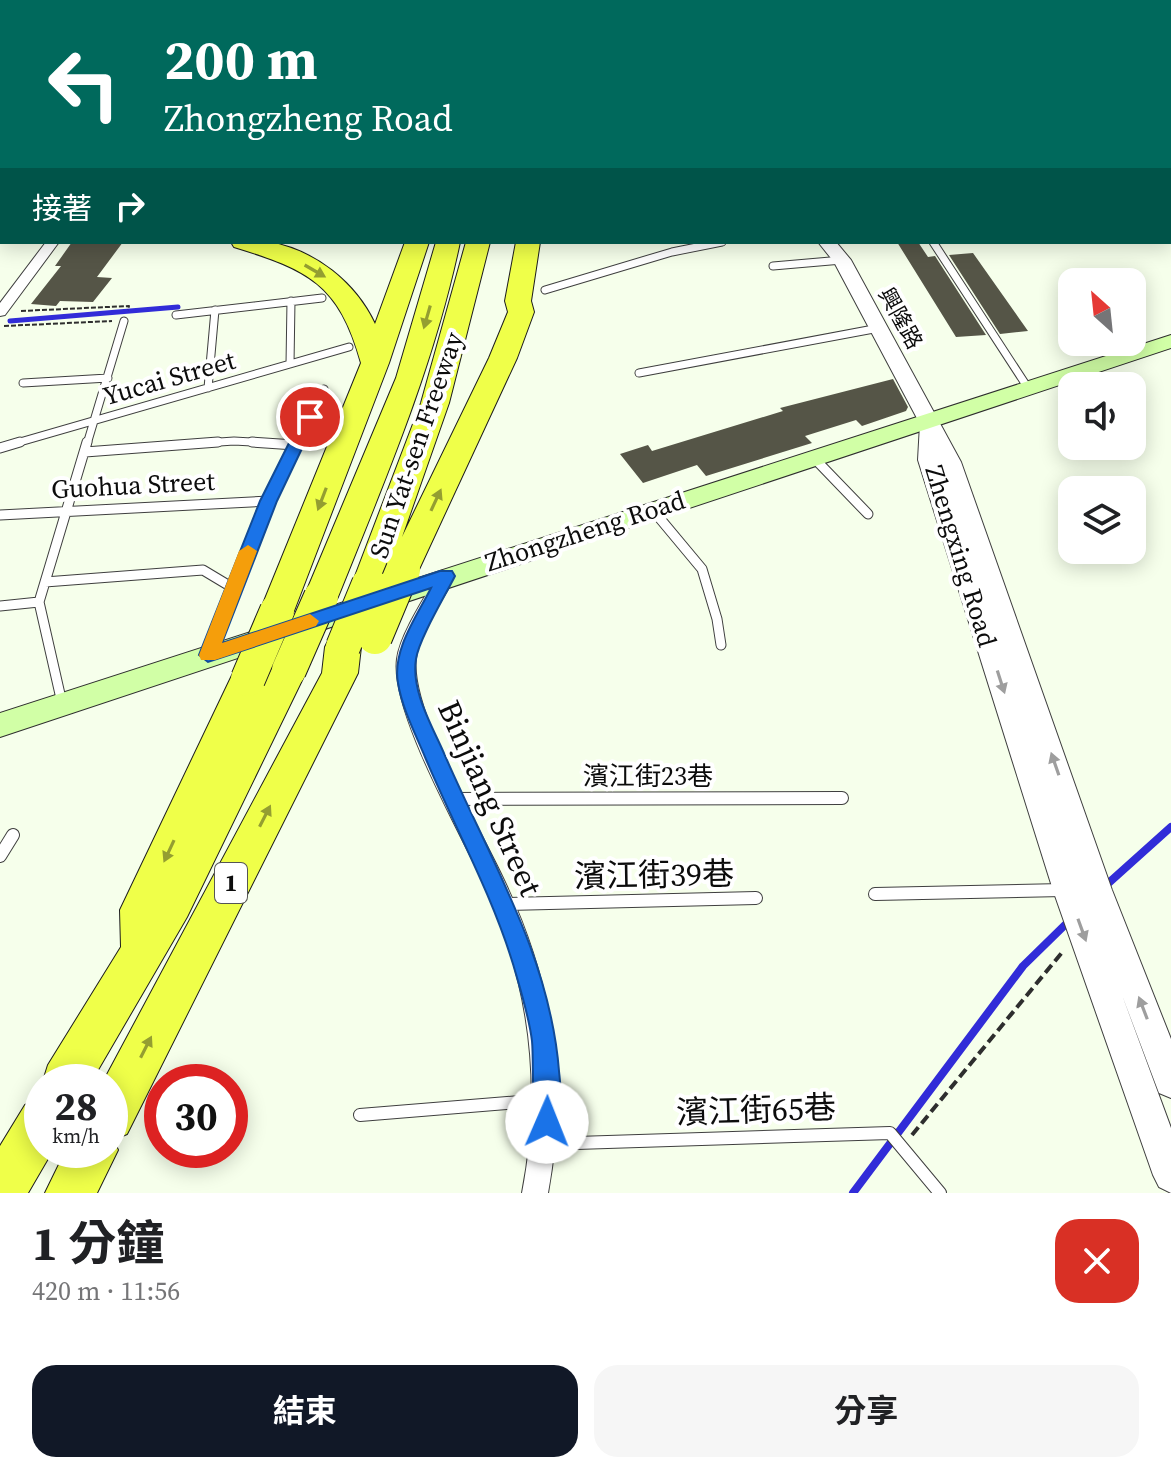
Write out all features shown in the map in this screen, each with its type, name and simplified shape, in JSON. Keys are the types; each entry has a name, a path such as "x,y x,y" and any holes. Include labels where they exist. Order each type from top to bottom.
{"highway":[{"path":"249,244 296,260 324,276 343,292 365,325 375,363"},
{"path":"143,949 141,910 277,611 375,363 416,244"},
{"name":"Sun Yat-sen Freeway","path":"76,1064 172,903 289,670 390,430 423,333 447,244"},
{"name":"Sun Yat-sen Freeway","path":"128,1082 340,673 343,647 435,403 477,244"},
{"path":"521,312 518,301 528,244"},
{"path":"340,673 375,637 528,300 542,244"},
{"path":"0,1193 24,1152"},
{"path":"70,1193 83,1168"}],"main road":[{"name":"Zhongzheng Road","path":"0,725 446,576 1171,341"}],"street":[{"path":"1,311 51,244"},
{"name":"興隆路","path":"829,244 842,260 929,420"},
{"name":"Zhengxing Road","path":"929,420 929,460 1082,890 1158,1091 1171,1175"},
{"name":"Binjiang Street","path":"446,576 406,658 407,682 415,709 453,799 504,904 544,1037 549,1099 545,1144 535,1193"},
{"name":"Zhengxing Road","path":"1082,890 1082,929 1158,1091"}],"lane":[{"path":"545,290 672,252 712,244"},
{"path":"934,244 1028,388"},
{"path":"773,266 842,260"},
{"path":"176,315 322,298"},
{"path":"290,364 291,301"},
{"path":"208,388 215,310"},
{"path":"62,703 39,602 124,321"},
{"path":"639,373 880,327"},
{"name":"Yucai Street","path":"0,448 349,347"},
{"path":"23,383 108,378"},
{"path":"208,655 269,501 324,389"},
{"path":"85,452 234,441 295,445"},
{"path":"814,458 868,514"},
{"name":"Guohua Street","path":"0,515 66,509 269,501"},
{"path":"652,509 702,569 717,619 721,645"},
{"path":"45,582 203,570 233,588"},
{"path":"0,606 39,602"},
{"name":"濱江街23巷","path":"453,799 842,798"},
{"path":"0,856 13,835"},
{"path":"875,894 1082,890"},
{"name":"濱江街39巷","path":"504,904 756,898"},
{"path":"360,1115 549,1099"},
{"name":"濱江街65巷","path":"545,1144 890,1133 940,1193"}],"path":[{"path":"1,311 43,312 129,306"},
{"path":"0,326 124,321"},
{"path":"902,1148 1082,929"}],"building":[{"path":"71,244 122,244 97,277 112,278 93,302 60,301 56,306 31,304 61,266 55,266"},
{"path":"898,244 919,244 928,257 935,256 986,335 956,337"},
{"path":"973,253 1028,331 1000,334 949,255"},
{"path":"893,379 908,407 906,411 862,426 856,420 805,436 812,443 706,476 697,465 643,483 620,454 648,445 652,451 783,411 780,408"}],"waterway":[{"path":"10,321 178,307"},
{"path":"1103,888 1171,827"},
{"path":"853,1193 1023,966 1069,921"}],"slow traffic":[{"path":"248,551 208,655 310,621"}],"route":[{"path":"310,417 269,501 208,655 446,576 406,658 407,682 415,709 453,799 504,904 525,964 544,1037 549,1099 547,1122"}]}
